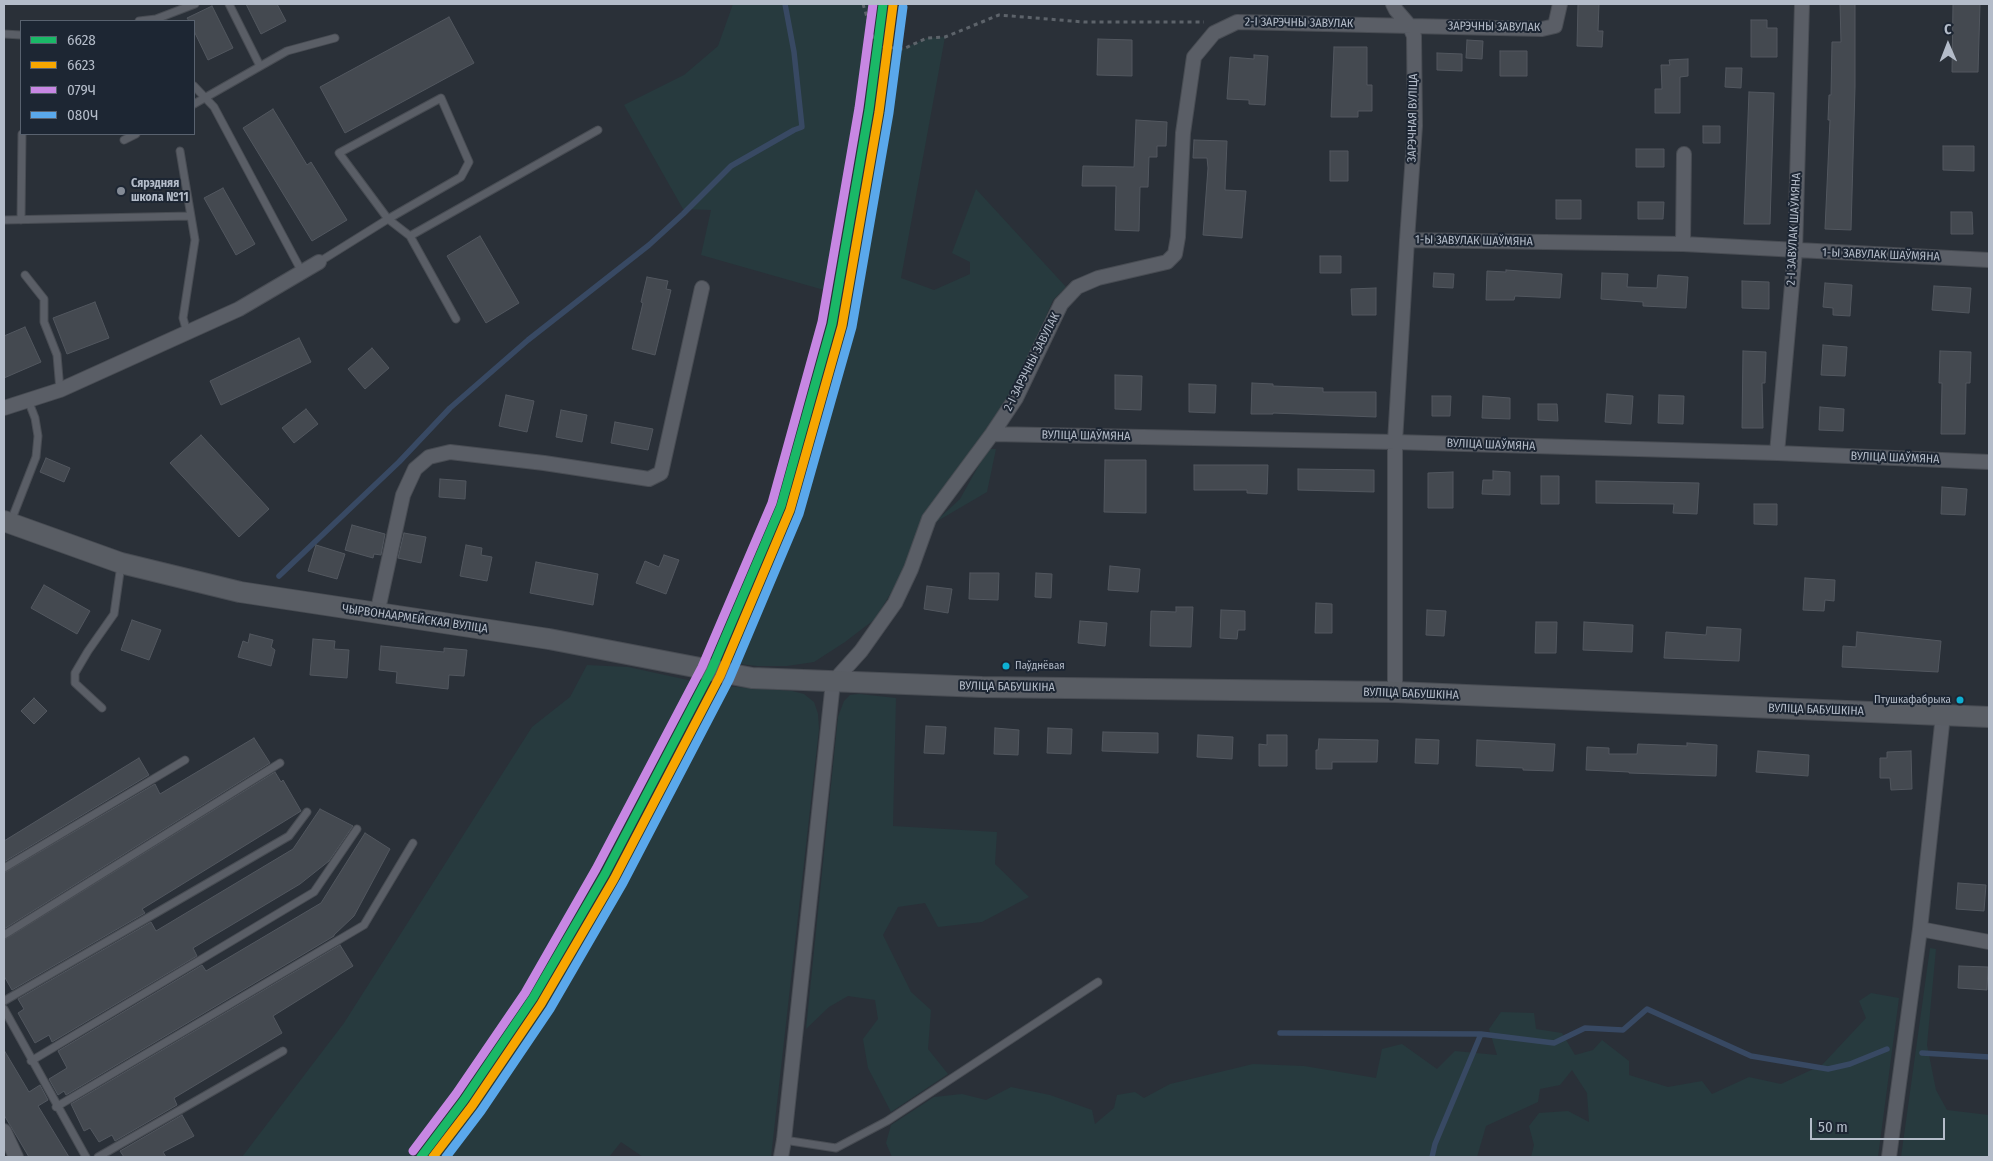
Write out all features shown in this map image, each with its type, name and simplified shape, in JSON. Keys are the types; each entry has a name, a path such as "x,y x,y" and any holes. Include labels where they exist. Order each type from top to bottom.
{"street":[{"name":"ЗАРЭЧНАЯ ВУЛІЦА","path":"1393,4 1409,25 1414,36 1415,126 1407,240"},
{"name":"ЗАРЭЧНЫ ЗАВУЛАК","path":"1409,25 1542,29 1555,26 1560,4"},
{"name":"2-І ЗАВУЛАК ШАЎМЯНА","path":"1777,453 1795,251 1802,4"},
{"name":"2-І ЗАРЭЧНЫ ЗАВУЛАК","path":"833,682 861,651 895,603 912,569 929,519 992,434 1016,398 1061,304 1077,287 1098,278 1167,262 1175,254 1178,236 1183,133 1194,58 1214,33 1237,22 1409,25"},
{"path":"1682,244 1684,154"},
{"name":"1-Ы ЗАВУЛАК ШАЎМЯНА","path":"1394,692 1395,442 1407,240 1682,244 1989,260"},
{"path":"4,408 60,390 239,309 319,262"},
{"path":"377,614 403,495 415,469 429,457 450,452 544,463 650,479 661,473 702,288"},
{"name":"ВУЛІЦА ШАЎМЯНА","path":"992,434 1395,442 1777,453 1989,462"},
{"name":"ЧЫРВОНААРМЕЙСКАЯ ВУЛІЦА","path":"7,522 121,562 240,592 549,639 752,678 833,682"},
{"path":"780,1157 784,1140 833,682"},
{"name":"ВУЛІЦА БАБУШКІНА","path":"833,682 982,687 1394,692 1989,717"},
{"path":"1889,1157 1920,928 1943,715"},
{"path":"1920,928 1989,942"},
{"path":"4,1131 16,1157"}],"lane":[{"path":"157,20 195,4"},
{"path":"229,4 260,66"},
{"path":"4,34 20,35"},
{"path":"195,103 287,51 335,38"},
{"path":"195,87 214,107 302,272"},
{"path":"319,262 388,220 461,177 469,162 441,98 340,153 388,220 410,236 456,319"},
{"path":"410,236 598,130"},
{"path":"21,220 22,135"},
{"path":"124,140 134,135"},
{"path":"180,151 194,240 183,318 187,332"},
{"path":"4,220 190,216"},
{"path":"25,275 44,299 44,322 57,355 60,390"},
{"path":"7,522 36,456 38,436 35,418 28,400"},
{"path":"102,708 75,683 75,673 114,614 121,562"},
{"path":"4,868 185,760"},
{"path":"4,935 280,763"},
{"path":"4,1001 289,836 307,812"},
{"path":"31,1061 314,892 357,829"},
{"path":"56,1107 364,926 413,843"},
{"path":"784,1140 836,1148 888,1121 1098,982"},
{"path":"4,1009 56,1107 86,1157"},
{"path":"98,1157 283,1051"}],"path":[{"path":"862,4 873,37 878,43 885,47 903,49 927,38 945,37 999,15 1084,22 1237,22"}],"green space":[{"path":"733,4 873,4 860,108 831,292 701,255 711,210 683,209 624,105 684,75 718,46"},
{"path":"945,37 901,278 934,290 970,274 970,262 952,253 976,189 1066,287 1053,300 1012,395 875,619 845,642 814,662 787,666 757,666 724,662 788,510 840,325 885,47 903,49 927,38"},
{"path":"988,449 996,449 987,492 934,523 960,499"},
{"path":"587,665 628,667 697,682 598,870 527,994 459,1096 413,1157 242,1157 344,1023 532,727 570,697"},
{"path":"710,685 792,691 804,694 814,702 818,714 819,729 771,1157 643,1157 621,1142 609,1157 430,1157 471,1103 540,1001 612,877"},
{"path":"859,694 896,698 893,826 997,832 995,864 1029,897 982,922 938,927 925,903 898,907 883,935 911,992 931,1010 928,1049 948,1074 891,1112 868,1068 863,1039 878,1019 875,1000 848,996 829,1007 806,1029 838,717 844,701 850,695"},
{"path":"1930,948 1936,949 1927,1045 1936,1090 1947,1110 1989,1115 1989,1157 1901,1157"},
{"path":"1871,993 1899,998 1878,1157 1531,1157 1534,1145 1529,1126 1539,1113 1568,1111 1589,1122 1587,1093 1572,1070 1560,1085 1540,1089 1538,1102 1486,1126 1477,1157 892,1157 886,1143 891,1125 934,1097 962,1094 986,1100 1011,1087 1050,1095 1092,1110 1095,1124 1114,1108 1117,1095 1135,1092 1144,1098 1170,1084 1253,1064 1304,1066 1376,1078 1382,1049 1402,1044 1437,1069 1455,1051 1497,1055 1489,1029 1501,1012 1534,1013 1536,1029 1562,1033 1575,1055 1593,1050 1602,1040 1629,1061 1629,1075 1668,1087 1702,1081 1712,1094 1749,1077 1781,1084 1822,1065 1866,1018 1859,1001"}],"building":[{"path":"246,4 277,4 286,21 261,34"},
{"path":"1578,4 1599,4 1598,31 1603,31 1602,47 1577,46"},
{"path":"1840,4 1855,4 1851,230 1825,229 1832,42 1841,42"},
{"path":"1953,4 1980,4 1978,72 1952,72"},
{"path":"212,6 233,48 208,60 195,33 195,20 188,20 187,18"},
{"path":"449,17 474,63 345,133 320,87"},
{"path":"1751,20 1767,20 1767,28 1777,28 1777,57 1751,57"},
{"path":"1098,39 1132,40 1132,76 1097,75"},
{"path":"1467,40 1483,41 1482,59 1466,58"},
{"path":"1334,47 1367,47 1367,85 1372,85 1372,111 1358,111 1358,117 1331,117"},
{"path":"1500,51 1527,51 1527,76 1500,76"},
{"path":"1437,53 1462,54 1462,71 1437,70"},
{"path":"1254,55 1268,56 1265,105 1249,104 1249,100 1227,99 1230,57 1254,59"},
{"path":"1688,59 1688,76 1680,77 1680,113 1655,113 1655,89 1662,89 1661,65 1670,65 1669,60"},
{"path":"1726,68 1742,68 1741,88 1725,87"},
{"path":"1749,92 1774,93 1770,224 1744,224"},
{"path":"273,109 307,165 311,162 347,220 312,241 243,128"},
{"path":"1136,120 1167,122 1166,146 1157,146 1157,157 1149,157 1148,187 1140,187 1139,231 1115,230 1116,186 1082,186 1083,166 1134,167"},
{"path":"1703,126 1720,126 1720,143 1703,143"},
{"path":"1194,140 1227,141 1225,190 1246,191 1242,238 1203,235 1208,168 1207,158 1193,158"},
{"path":"1943,146 1974,146 1974,171 1943,170"},
{"path":"1636,149 1664,149 1664,167 1636,167"},
{"path":"1330,151 1348,151 1348,181 1330,181"},
{"path":"223,188 255,244 236,255 204,198"},
{"path":"1556,200 1581,200 1581,219 1556,219"},
{"path":"1638,202 1664,202 1663,219 1638,219"},
{"path":"1951,212 1972,212 1973,234 1951,234"},
{"path":"480,236 519,303 486,323 447,256"},
{"path":"1320,256 1341,256 1341,273 1320,273"},
{"path":"1506,270 1562,274 1560,298 1515,296 1514,300 1486,300 1487,271 1506,272"},
{"path":"1434,273 1454,274 1453,288 1433,287"},
{"path":"1602,273 1628,274 1627,287 1657,288 1658,275 1688,277 1686,308 1643,306 1643,302 1601,299"},
{"path":"647,277 668,281 666,289 671,290 655,355 632,349"},
{"path":"1742,281 1769,282 1769,309 1742,308"},
{"path":"1825,283 1852,285 1850,316 1833,315 1833,308 1823,307"},
{"path":"1934,286 1971,288 1969,313 1932,310"},
{"path":"1376,288 1376,315 1352,315 1351,289"},
{"path":"95,302 109,338 67,354 53,318"},
{"path":"25,327 41,362 4,378 4,336"},
{"path":"299,338 311,362 221,405 210,381"},
{"path":"1823,345 1847,347 1845,376 1821,375"},
{"path":"372,348 389,368 365,389 348,369"},
{"path":"1743,351 1766,352 1765,383 1762,383 1763,428 1742,428"},
{"path":"1940,351 1971,352 1970,383 1966,383 1965,434 1941,434 1942,383 1939,383"},
{"path":"1115,375 1142,376 1141,410 1115,409"},
{"path":"1252,383 1273,384 1273,386 1323,388 1323,392 1376,392 1376,417 1273,413 1251,414"},
{"path":"1189,384 1216,385 1215,413 1189,412"},
{"path":"1607,394 1633,396 1631,424 1605,422"},
{"path":"506,395 534,401 527,432 499,426"},
{"path":"1659,395 1684,396 1683,424 1658,423"},
{"path":"1432,396 1451,396 1450,416 1432,416"},
{"path":"1483,396 1510,398 1510,419 1482,418"},
{"path":"1538,404 1557,404 1558,421 1538,420"},
{"path":"1820,407 1844,409 1843,431 1819,430"},
{"path":"306,409 318,424 294,443 282,428"},
{"path":"561,410 587,415 582,442 556,437"},
{"path":"615,422 653,429 648,450 611,443"},
{"path":"201,435 269,509 239,537 170,463"},
{"path":"46,458 70,468 64,482 40,472"},
{"path":"1105,460 1146,460 1146,513 1104,512"},
{"path":"1194,465 1268,465 1267,494 1247,493 1247,490 1194,490"},
{"path":"1298,469 1374,470 1374,492 1298,490"},
{"path":"1493,471 1510,472 1510,495 1482,494 1483,480 1493,480"},
{"path":"1453,472 1453,508 1428,508 1428,473"},
{"path":"1541,476 1559,476 1559,504 1541,504"},
{"path":"440,479 466,481 465,499 439,497"},
{"path":"1596,481 1699,483 1697,514 1673,513 1674,504 1596,503"},
{"path":"1942,487 1967,489 1965,515 1941,514"},
{"path":"1754,504 1777,504 1777,525 1754,524"},
{"path":"352,525 385,534 381,555 374,554 373,558 345,550"},
{"path":"404,533 426,537 421,563 398,558"},
{"path":"316,545 345,554 337,579 308,571"},
{"path":"466,545 482,548 481,555 492,557 487,581 460,576"},
{"path":"664,555 679,560 666,594 636,583 645,561 659,567"},
{"path":"536,562 598,574 593,605 530,593"},
{"path":"1110,566 1140,569 1138,592 1108,590"},
{"path":"970,573 999,573 998,600 969,599"},
{"path":"1036,573 1052,574 1051,598 1035,597"},
{"path":"1805,578 1835,580 1834,601 1825,600 1824,611 1803,610"},
{"path":"44,585 90,611 77,634 31,608"},
{"path":"927,586 952,589 948,613 924,609"},
{"path":"1316,603 1332,604 1332,633 1315,633"},
{"path":"1176,607 1193,607 1191,647 1150,646 1151,611 1176,612"},
{"path":"1221,610 1245,611 1245,630 1238,630 1237,639 1220,638"},
{"path":"1427,610 1446,611 1444,636 1426,635"},
{"path":"132,620 161,630 149,660 121,650"},
{"path":"1080,621 1107,623 1105,646 1078,643"},
{"path":"1536,622 1557,622 1556,653 1535,653"},
{"path":"1584,622 1633,625 1632,652 1583,650"},
{"path":"1707,627 1741,629 1739,661 1664,658 1666,632 1706,635"},
{"path":"1857,632 1941,641 1938,672 1842,667 1843,646 1856,647"},
{"path":"250,634 273,640 271,647 275,650 271,666 238,657 243,641 248,643"},
{"path":"313,639 335,641 334,649 349,650 347,678 310,675"},
{"path":"381,646 444,652 444,648 467,650 464,676 449,675 448,689 396,683 397,672 379,670"},
{"path":"34,698 47,711 34,724 21,711"},
{"path":"926,726 946,727 944,754 924,753"},
{"path":"995,728 1019,730 1018,755 994,754"},
{"path":"1048,728 1072,729 1071,754 1047,753"},
{"path":"1103,732 1158,733 1158,753 1102,751"},
{"path":"1198,735 1233,737 1232,759 1197,757"},
{"path":"1267,735 1287,735 1287,766 1259,766 1259,744 1267,745"},
{"path":"254,738 270,763 4,929 4,873 155,784 160,794"},
{"path":"1319,739 1378,740 1377,762 1332,762 1332,769 1316,769 1316,750 1318,750"},
{"path":"1416,739 1439,740 1438,764 1415,763"},
{"path":"1477,740 1555,744 1553,771 1476,766"},
{"path":"1687,743 1717,745 1716,776 1586,770 1587,747 1609,748 1609,754 1637,754 1638,744 1687,746"},
{"path":"1758,751 1809,755 1808,776 1756,772"},
{"path":"1911,751 1912,789 1891,790 1890,778 1880,778 1880,758 1887,758 1887,752"},
{"path":"139,758 149,775 4,862 4,841"},
{"path":"275,772 281,782 283,780 301,811 142,909 145,913 12,990 4,976 4,940"},
{"path":"320,809 353,826 329,861 300,884 193,948 197,956 52,1042 49,1035 35,1043 18,1013 24,1009 18,999 151,922 156,931 293,849"},
{"path":"365,833 390,849 354,916 334,936 66,1095 64,1091 58,1095 49,1079 67,1068 58,1051 202,965 206,971 321,903"},
{"path":"1958,883 1986,885 1984,911 1956,909"},
{"path":"340,945 353,966 273,1016 282,1033 174,1098 177,1105 115,1141 112,1135 99,1142 90,1128 84,1131 71,1104"},
{"path":"1959,966 1988,967 1987,990 1958,988"},
{"path":"4,1050 29,1092 40,1085 48,1100 38,1106 69,1157 29,1157 4,1115"},
{"path":"182,1115 194,1136 163,1152 166,1157 124,1157 120,1151"}],"waterway":[{"path":"279,576 399,462 450,408 528,340 649,245 731,166 802,127 794,52 785,4"},
{"path":"1280,1033 1481,1034 1554,1043 1585,1028 1623,1030 1647,1009 1751,1056 1828,1069 1850,1064 1887,1049"},
{"path":"1432,1157 1435,1144 1481,1034"},
{"path":"1922,1053 1989,1057"}],"transit line":[{"name":"079Ч","path":"413,1151 456,1094 525,993 596,869 702,667 772,503 822,322 859,108 873,4"},
{"name":"6628","path":"421,1157 464,1100 533,998 605,874 711,671 781,506 832,324 869,110 883,4"},
{"name":"6623","path":"433,1157 472,1106 541,1004 614,879 720,676 790,510 842,326 879,112 893,5"},
{"name":"080Ч","path":"446,1157 481,1111 550,1009 623,883 729,680 799,514 852,327 889,113 903,7"}],"place":[{"name":"Сярэдняя школа №11","path":"121,191"},
{"name":"Паўднёвая","path":"1006,666"},
{"name":"Птушкафабрыка","path":"1960,700"}]}
